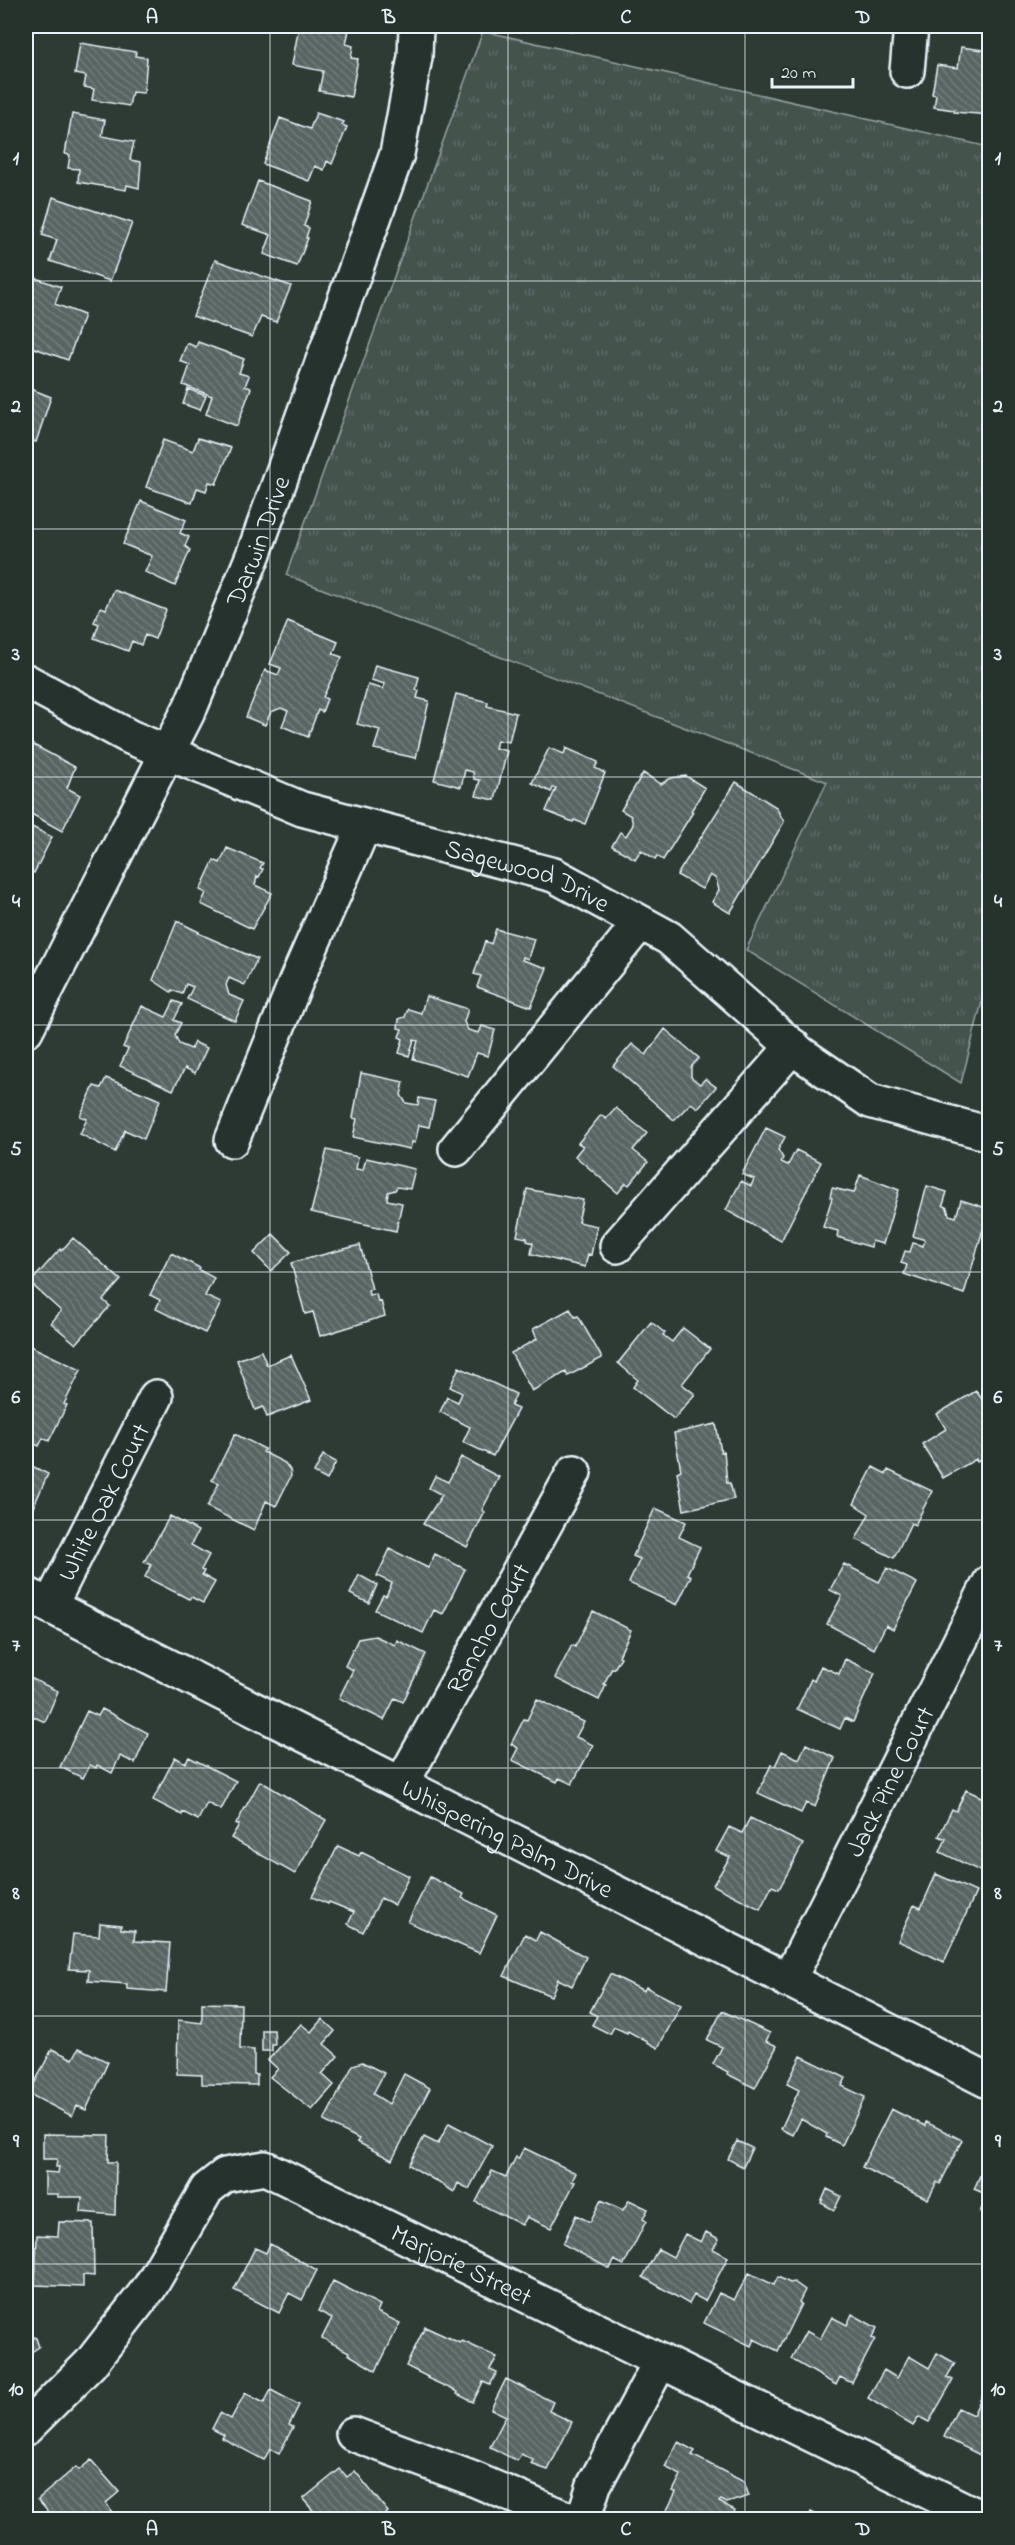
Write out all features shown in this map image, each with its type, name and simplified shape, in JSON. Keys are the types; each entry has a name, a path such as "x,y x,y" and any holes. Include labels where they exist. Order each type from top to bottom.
{"street":[{"name":"Darwin Drive","path":"26,1030 191,706 254,553 397,154 407,110 415,57 416,26"},
{"path":"907,71 911,26"},
{"name":"Sagewood Drive","path":"26,681 130,737 302,809 554,875 669,938 793,1046 870,1101 990,1134"},
{"path":"232,1140 297,979 364,826"},
{"path":"456,1149 640,923"},
{"path":"617,1246 793,1046"},
{"name":"White Oak Court","path":"38,1600 156,1397"},
{"name":"Rancho Court","path":"402,1783 574,1472"},
{"name":"Jack Pine Court","path":"788,1981 990,1582"},
{"name":"Whispering Palm Drive","path":"38,1600 990,2082"},
{"name":"Marjorie Street","path":"26,2428 90,2364 150,2287 207,2189 225,2175 265,2168 986,2520"},
{"path":"583,2520 594,2485 660,2362"},
{"path":"353,2434 492,2487 570,2520"}],"green space":[{"path":"483,31 989,147 990,971 961,1083 746,950 827,782 286,575"}],"building":[{"path":"299,26 327,26 349,30 346,44 353,46 351,58 358,59 351,97 319,91 323,71 292,65"},
{"path":"572,26 572,31 544,27"},
{"path":"739,26 766,26 765,32 739,28"},
{"path":"856,26 890,26 889,31"},
{"path":"80,43 136,52 135,56 147,58 144,93 132,92 129,106 92,100 94,89 84,87 86,76 75,74"},
{"path":"961,47 990,51 990,115 954,112 954,110 934,107 936,95 932,94 937,65 958,68"},
{"path":"316,113 344,122 342,125 347,127 332,164 327,161 324,170 315,166 309,181 263,164 280,118 310,129"},
{"path":"72,114 105,120 102,136 134,142 130,160 141,162 139,188 127,185 126,190 78,182 79,169 68,168 70,155 65,154"},
{"path":"258,181 312,201 304,226 309,228 306,238 308,238 297,266 264,254 271,235 242,225"},
{"path":"53,197 132,223 110,281 50,261 57,240 42,235"},
{"path":"215,260 291,286 276,322 261,317 252,337 193,316"},
{"path":"30,276 61,287 55,304 84,315 68,360 26,345 26,288"},
{"path":"198,342 244,359 239,373 249,376 245,386 251,388 237,426 206,414 212,396 183,385 190,365 180,361 187,343 196,347"},
{"path":"26,387 51,397 36,442 26,439"},
{"path":"188,389 206,396 200,410 183,404"},
{"path":"198,438 231,448 216,484 209,482 206,491 197,488 192,503 146,487 163,440 193,451"},
{"path":"141,501 186,520 180,533 189,537 185,546 190,550 175,586 145,572 152,556 123,544"},
{"path":"114,590 166,610 155,639 145,635 141,645 132,641 128,651 94,638 99,624 94,622 101,607 106,609"},
{"path":"288,621 338,642 333,654 342,657 323,697 327,699 322,712 318,710 308,737 282,726 288,711 281,708 271,712 265,725 246,717 265,670 278,675 281,668 270,664"},
{"path":"375,665 419,677 417,698 429,701 416,758 374,749 380,730 357,724 368,685 383,689 385,684 371,680"},
{"path":"456,694 488,702 487,706 516,713 509,742 497,740 495,748 507,751 495,800 476,796 480,780 474,779 473,772 465,770 461,787 434,780"},
{"path":"26,741 75,767 67,788 80,795 62,831 26,811"},
{"path":"549,748 564,754 566,748 598,762 595,768 605,773 585,824 574,820 573,822 546,811 556,788 553,788 551,792 532,783"},
{"path":"643,773 661,784 671,778 686,776 705,788 663,860 657,856 655,859 641,850 635,859 612,846 620,832 626,836 633,825 631,816 621,810"},
{"path":"736,782 776,807 784,822 730,913 712,902 719,890 716,879 710,875 702,889 677,875"},
{"path":"26,824 52,837 34,873 26,869"},
{"path":"227,848 263,863 260,868 263,869 259,877 257,876 255,885 272,893 252,929 201,904 206,893 200,890 214,860 220,863"},
{"path":"177,921 198,933 257,959 245,985 229,978 226,985 229,995 244,1001 235,1021 187,999 193,987 186,984 182,994 172,990 171,992 153,980"},
{"path":"496,929 534,939 528,959 523,957 522,960 547,968 531,1007 477,987 481,976 474,974 485,941 491,944"},
{"path":"426,996 468,1009 464,1022 468,1030 479,1033 482,1026 495,1030 488,1056 477,1053 468,1076 413,1059 418,1041 414,1040 409,1056 399,1053 403,1039 399,1037 402,1029 398,1028 399,1019 405,1017 408,1009 421,1013"},
{"path":"174,1001 182,1004 174,1020 181,1023 175,1035 179,1044 191,1049 194,1042 207,1048 195,1073 185,1068 173,1090 120,1066 128,1049 123,1047 142,1006 166,1017"},
{"path":"665,1029 699,1058 691,1067 691,1077 700,1084 705,1079 716,1087 698,1108 691,1103 674,1120 613,1066 632,1044 646,1055"},
{"path":"361,1073 404,1082 401,1095 406,1103 418,1105 419,1098 435,1101 429,1127 419,1125 415,1143 412,1142 410,1149 353,1137 357,1119 353,1118"},
{"path":"106,1078 160,1100 144,1139 125,1130 115,1152 80,1134 87,1119 80,1116 94,1086 101,1088"},
{"path":"616,1108 647,1133 633,1150 648,1162 629,1185 626,1183 618,1193 575,1156 583,1146 578,1143 601,1115 606,1119"},
{"path":"766,1128 785,1137 778,1150 783,1158 781,1162 788,1165 796,1150 821,1162 781,1241 726,1210 741,1181 751,1186 754,1179 742,1174"},
{"path":"327,1150 358,1157 356,1169 363,1170 366,1158 415,1169 410,1189 397,1187 388,1192 387,1200 402,1203 396,1231 311,1212"},
{"path":"860,1175 899,1190 883,1244 872,1241 871,1247 837,1237 838,1231 823,1227 832,1198 830,1197 832,1188 854,1193"},
{"path":"927,1186 947,1192 943,1205 947,1208 949,1215 956,1217 961,1200 989,1209 964,1294 904,1274 907,1265 901,1263 905,1251 910,1252 913,1243 923,1246 925,1240 913,1236"},
{"path":"527,1189 583,1200 578,1222 597,1226 591,1255 588,1254 585,1267 531,1254 533,1243 527,1241 527,1238 517,1236"},
{"path":"273,1234 291,1252 271,1271 254,1253"},
{"path":"73,1238 121,1280 103,1300 110,1306 76,1344 51,1323 61,1311 30,1283"},
{"path":"360,1245 372,1289 368,1290 369,1295 376,1294 378,1302 381,1301 385,1316 320,1336 313,1312 305,1314 291,1263"},
{"path":"171,1253 214,1278 205,1296 221,1303 205,1333 156,1309 160,1300 150,1295"},
{"path":"570,1309 575,1317 578,1316 602,1358 568,1376 566,1372 532,1391 511,1353 537,1339 533,1329"},
{"path":"651,1322 672,1342 683,1328 710,1349 682,1384 695,1394 674,1419 633,1387 638,1380 618,1363"},
{"path":"26,1344 81,1370 49,1441 43,1438 39,1446 26,1440"},
{"path":"261,1351 267,1365 291,1355 311,1400 267,1417 263,1407 255,1410 237,1360"},
{"path":"459,1367 516,1394 511,1406 518,1409 493,1456 463,1442 470,1427 440,1412 447,1397 458,1402 462,1393 450,1387"},
{"path":"976,1391 990,1410 990,1455 977,1462 976,1459 943,1478 922,1444 946,1429 937,1414"},
{"path":"716,1424 721,1452 724,1451 727,1483 730,1483 734,1499 684,1510 677,1472 681,1470 674,1433"},
{"path":"235,1434 265,1449 263,1452 285,1463 290,1470 291,1476 276,1506 266,1501 254,1530 207,1507 219,1483 212,1480"},
{"path":"323,1455 336,1462 327,1480 314,1473"},
{"path":"461,1457 499,1477 482,1510 485,1512 467,1547 423,1524 442,1495 429,1488 435,1476 448,1482"},
{"path":"26,1463 48,1474 27,1521 26,1521"},
{"path":"873,1467 886,1474 888,1470 932,1491 915,1525 911,1523 894,1558 856,1539 869,1514 854,1504"},
{"path":"655,1508 686,1522 679,1537 700,1547 687,1574 691,1576 677,1605 629,1583 640,1559 633,1556"},
{"path":"170,1516 198,1531 191,1545 209,1555 201,1570 204,1571 202,1575 215,1582 203,1603 191,1597 189,1599 145,1577 151,1565 144,1562"},
{"path":"390,1549 428,1568 435,1554 465,1569 443,1614 434,1610 423,1633 375,1610 383,1595 386,1596 392,1583 377,1576"},
{"path":"844,1564 879,1582 887,1568 917,1583 893,1629 886,1625 874,1649 827,1624 842,1596 830,1590"},
{"path":"359,1575 377,1585 369,1603 350,1594"},
{"path":"593,1611 631,1630 619,1656 621,1657 614,1669 612,1668 599,1700 555,1678 572,1645 575,1647"},
{"path":"375,1636 395,1645 397,1640 426,1654 403,1702 395,1698 384,1720 339,1698 353,1670 345,1666 358,1639"},
{"path":"845,1659 875,1673 853,1722 845,1718 840,1729 797,1709 811,1679 814,1681 821,1666 839,1674"},
{"path":"26,1676 58,1691 45,1722 30,1715 26,1724"},
{"path":"537,1699 584,1722 576,1737 593,1745 572,1784 559,1778 557,1782 512,1760 518,1748 511,1744 524,1719 527,1720"},
{"path":"102,1709 148,1733 135,1763 120,1756 112,1773 97,1765 96,1768 90,1765 83,1778 60,1767 87,1711 98,1716"},
{"path":"806,1744 835,1758 815,1807 806,1803 801,1813 758,1793 771,1765 775,1766 782,1751 799,1759"},
{"path":"175,1757 185,1763 189,1757 236,1781 221,1810 207,1803 198,1820 183,1812 182,1815 153,1800"},
{"path":"260,1781 326,1820 295,1874 231,1838 239,1825 236,1824"},
{"path":"966,1790 990,1801 990,1814 987,1819 990,1821 990,1872 986,1874 940,1852 946,1839 939,1836 952,1809 956,1811"},
{"path":"750,1818 803,1844 779,1889 772,1886 760,1909 713,1885 730,1857 716,1851 729,1827 742,1833"},
{"path":"338,1846 359,1856 361,1852 409,1876 395,1905 381,1898 363,1932 348,1924 354,1912 312,1897"},
{"path":"936,1874 976,1892 944,1962 898,1941 914,1905 921,1908"},
{"path":"430,1877 464,1894 462,1898 497,1915 479,1953 408,1922"},
{"path":"100,1923 121,1925 121,1929 135,1931 134,1941 170,1943 166,1992 127,1989 127,1984 88,1981 89,1970 69,1969 73,1934 99,1936"},
{"path":"540,1932 586,1957 572,1986 558,1979 551,1996 504,1976 525,1934 536,1940"},
{"path":"610,1974 644,1991 646,1987 681,2005 658,2048 628,2031 627,2033 614,2027 610,2034 592,2025 597,2016 590,2012"},
{"path":"202,2003 241,2004 240,2049 254,2050 254,2074 257,2075 257,2085 202,2084 202,2075 177,2074 178,2020 202,2023"},
{"path":"722,2011 770,2033 766,2041 777,2046 755,2088 713,2064 722,2047 707,2040"},
{"path":"322,2019 335,2031 324,2044 338,2056 322,2074 334,2085 312,2110 270,2077 278,2069 268,2060 301,2024 311,2032"},
{"path":"262,2030 274,2030 275,2045 272,2045 272,2051 262,2051"},
{"path":"79,2048 108,2062 86,2110 77,2106 72,2116 29,2094 52,2049 73,2059"},
{"path":"801,2056 846,2078 842,2086 865,2097 842,2145 826,2137 827,2134 801,2119 793,2135 781,2129 799,2090 787,2084"},
{"path":"362,2062 384,2073 373,2094 389,2104 404,2074 430,2088 392,2160 324,2121 353,2065"},
{"path":"891,2109 925,2126 926,2122 962,2140 940,2184 937,2182 928,2199 862,2167"},
{"path":"449,2123 492,2146 469,2189 458,2183 454,2192 409,2165 424,2137 438,2144"},
{"path":"43,2134 109,2135 108,2162 116,2162 115,2215 81,2212 82,2197 58,2197 58,2194 45,2194 45,2172 58,2173 59,2167 56,2167 57,2159 43,2159"},
{"path":"737,2141 752,2148 743,2167 728,2159"},
{"path":"524,2148 576,2173 572,2181 575,2182 551,2228 527,2217 522,2225 476,2202 492,2171 506,2177 516,2157 518,2159"},
{"path":"987,2160 990,2161 990,2217 980,2212 988,2195 974,2189"},
{"path":"827,2189 841,2196 834,2210 821,2203"},
{"path":"601,2200 623,2210 629,2200 648,2209 643,2219 646,2221 624,2265 614,2260 610,2269 563,2244 576,2215 590,2222"},
{"path":"59,2222 93,2223 94,2276 83,2275 83,2287 35,2285 37,2235 58,2236"},
{"path":"706,2232 719,2239 713,2249 728,2257 705,2301 694,2295 689,2304 643,2277 658,2249 673,2257 685,2234 701,2242"},
{"path":"270,2244 317,2270 302,2300 289,2293 279,2313 234,2290 255,2248 266,2253"},
{"path":"749,2273 774,2285 778,2277 790,2283 794,2282 805,2290 799,2302 801,2304 778,2351 754,2339 751,2346 704,2323 719,2293 734,2300"},
{"path":"333,2281 380,2305 377,2312 400,2323 376,2371 348,2354 349,2352 322,2338 332,2318 318,2311"},
{"path":"852,2314 877,2328 872,2338 875,2339 852,2383 840,2377 836,2385 791,2359 806,2331 820,2339 832,2317 847,2325"},
{"path":"425,2327 497,2357 490,2369 497,2372 490,2385 483,2382 473,2402 406,2366"},
{"path":"27,2334 36,2338 39,2347 30,2353 26,2351"},
{"path":"937,2353 955,2363 947,2377 953,2380 929,2422 919,2417 913,2426 868,2398 884,2370 897,2378 909,2356 929,2368"},
{"path":"506,2379 553,2402 549,2411 572,2422 548,2470 531,2464 533,2460 521,2454 517,2461 490,2447 506,2416 491,2409"},
{"path":"271,2390 299,2405 289,2425 293,2427 279,2454 270,2449 264,2460 222,2438 224,2435 212,2429 220,2413 231,2419 245,2393 264,2403"},
{"path":"983,2394 990,2397 990,2460 944,2437 958,2408 973,2415"},
{"path":"678,2442 695,2451 692,2455 744,2482 749,2496 727,2503 721,2500 719,2502 735,2510 731,2520 662,2520 676,2492 673,2491 681,2475 665,2467"},
{"path":"91,2460 119,2492 106,2503 117,2520 56,2520 38,2499 76,2467 79,2470"},
{"path":"340,2469 347,2477 355,2471 388,2512 380,2520 321,2520 303,2499"},
{"path":"450,2512 499,2516 499,2520 444,2520 444,2517 450,2518"},
{"path":"811,2512 825,2520 807,2520"}]}
